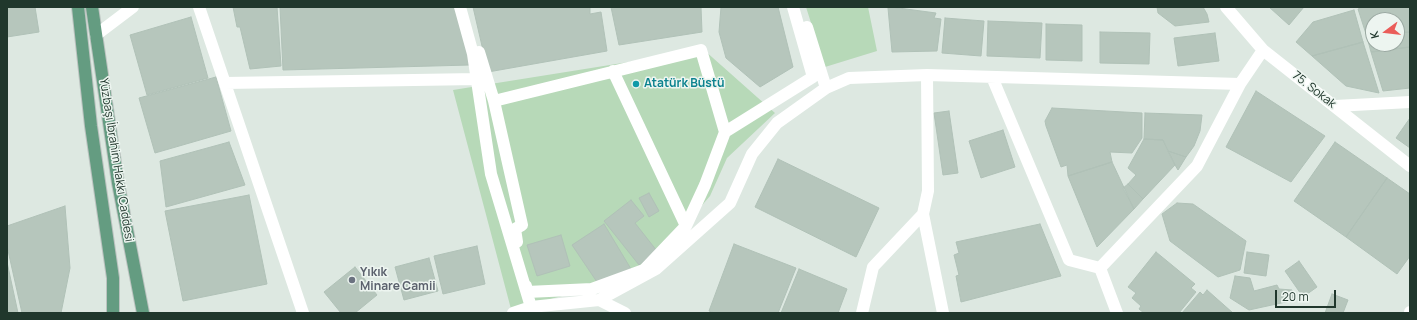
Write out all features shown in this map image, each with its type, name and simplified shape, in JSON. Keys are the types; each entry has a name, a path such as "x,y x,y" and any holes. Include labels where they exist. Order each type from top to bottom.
{"main road":[{"name":"Yüzbaşı İbrahim Hakkı Caddesi","path":"78,7 91,126 113,278 113,313"},
{"name":"Yüzbaşı İbrahim Hakkı Caddesi","path":"92,7 107,98 118,183 143,313"}],"street":[{"path":"96,35 133,7"},
{"path":"199,7 303,313"},
{"path":"460,7 473,54 491,174 531,307"},
{"path":"465,7 494,102 522,225 515,229 527,292"},
{"path":"725,132 812,77 793,7"},
{"path":"800,7 826,88"},
{"name":"75. Sokak","path":"1226,7 1263,50 1410,166"},
{"path":"494,102 701,50 725,132 705,185 686,226 644,270 592,289 527,292"},
{"path":"1100,268 1197,166 1240,84 1263,50"},
{"path":"613,71 686,226"},
{"path":"927,75 928,191 923,214 943,313"},
{"path":"513,313 531,307 599,300 656,269 730,203 752,154 777,122 826,88 849,78 927,75 1240,84"},
{"path":"992,77 1069,260 1100,268"},
{"path":"225,83 477,79"},
{"path":"1335,106 1410,102"},
{"path":"862,313 873,267 923,214"},
{"path":"1100,268 1117,313"},
{"path":"599,300 625,313"}],"green space":[{"path":"806,7 868,7 877,51 825,67"},
{"path":"704,50 775,113 727,158 710,196 667,246 633,272 590,289 511,309 453,90"}],"building":[{"path":"7,7 35,7 39,32 7,37"},
{"path":"233,7 277,7 281,66 250,69 240,27 237,27"},
{"path":"280,7 458,7 470,65 283,70"},
{"path":"473,7 590,7 590,14 601,12 607,51 488,72"},
{"path":"611,7 701,7 702,32 619,45"},
{"path":"721,7 778,7 793,67 760,87 726,58 719,32"},
{"path":"891,7 936,13 934,18 941,19 937,51 892,52 888,8"},
{"path":"1157,7 1203,7 1209,22 1175,26 1158,13"},
{"path":"1269,7 1304,7 1289,25"},
{"path":"1363,7 1410,7 1410,32 1405,32 1405,12 1365,12 1365,31 1358,9"},
{"path":"1354,10 1363,42 1312,56 1296,42 1313,22"},
{"path":"191,17 208,78 147,95 130,35"},
{"path":"945,18 984,21 981,56 942,53"},
{"path":"988,21 1042,23 1040,58 987,56"},
{"path":"1046,24 1082,25 1082,61 1046,60"},
{"path":"1100,32 1150,33 1149,64 1100,63"},
{"path":"1405,32 1410,32 1410,47 1405,48"},
{"path":"1215,33 1219,61 1178,66 1174,38"},
{"path":"1363,42 1379,93 1346,86 1312,56"},
{"path":"1410,47 1410,88 1383,91 1371,52 1405,52 1405,48"},
{"path":"216,77 231,131 155,153 139,98"},
{"path":"1256,91 1325,136 1291,182 1226,147"},
{"path":"1052,108 1142,113 1142,138 1132,153 1110,152 1112,162 1068,176 1067,165 1061,167 1046,126 1045,121"},
{"path":"949,111 958,173 943,175 934,113"},
{"path":"1145,113 1202,115 1200,131 1194,146 1186,157 1168,151 1163,140 1144,139"},
{"path":"1410,118 1410,148 1396,138"},
{"path":"1003,130 1015,167 981,178 969,141"},
{"path":"1144,139 1163,140 1175,165 1143,199 1128,184 1136,175 1128,168"},
{"path":"229,142 245,185 166,207 160,161"},
{"path":"1335,142 1387,178 1346,237 1294,201"},
{"path":"1168,151 1186,157 1178,170 1175,165"},
{"path":"778,159 879,208 856,257 755,207"},
{"path":"1112,162 1134,209 1097,247 1068,176"},
{"path":"1387,178 1410,194 1410,256 1397,274 1346,237"},
{"path":"1128,184 1143,199 1134,209 1123,188"},
{"path":"649,193 659,211 649,217 639,198"},
{"path":"249,195 267,284 183,301 165,211"},
{"path":"631,200 644,216 635,223 657,251 639,265 604,221"},
{"path":"1177,203 1193,204 1246,241 1240,270 1218,277 1170,241 1162,214"},
{"path":"65,206 70,268 61,313 22,313 7,246 7,226"},
{"path":"604,224 631,269 597,282 572,245"},
{"path":"1040,224 1061,276 961,302 956,276 959,275 954,255 959,253 956,242"},
{"path":"561,235 570,266 537,276 527,245"},
{"path":"734,244 796,268 778,313 715,313 709,311"},
{"path":"477,246 485,284 443,294 434,256"},
{"path":"1156,252 1195,284 1191,288 1196,292 1179,313 1144,313 1139,309 1141,306 1132,298 1136,293 1128,287"},
{"path":"1247,252 1269,255 1266,276 1244,273"},
{"path":"429,258 438,291 404,300 395,267"},
{"path":"1299,261 1317,287 1303,297 1285,271"},
{"path":"7,262 18,313 7,313"},
{"name":"Yıkık Minare Camii","path":"355,267 377,295 355,313 341,313 324,292"},
{"path":"799,269 847,289 838,313 781,313"},
{"path":"1235,276 1250,278 1254,291 1277,285 1279,289 1292,290 1295,300 1249,310 1230,298"},
{"path":"1207,290 1233,313 1182,313 1200,292 1203,295"},
{"path":"1332,294 1348,300 1343,313 1325,313"}],"place":[{"name":"Atatürk Büstü","path":"636,84"},
{"name":"Yıkık Minare Camii","path":"352,280"}]}
